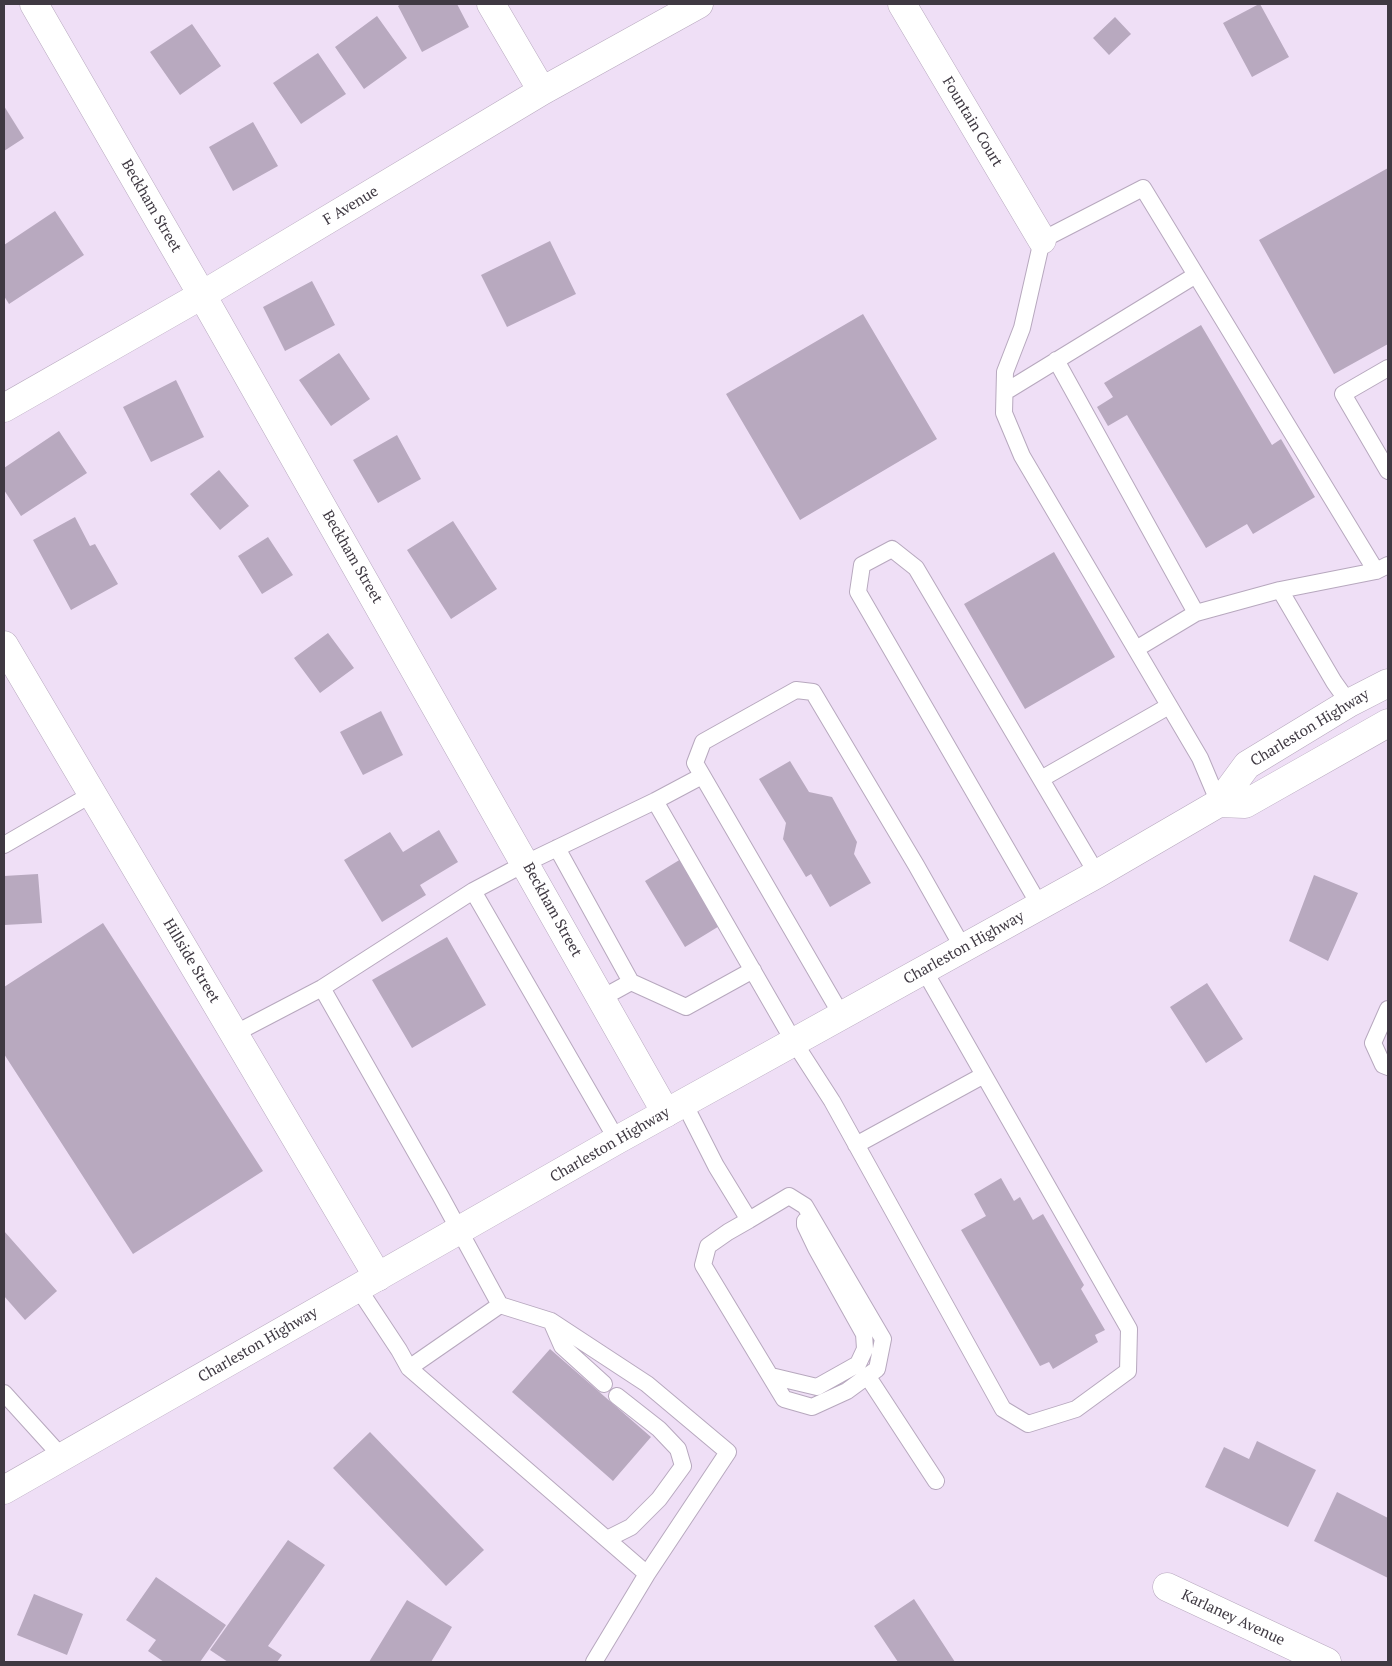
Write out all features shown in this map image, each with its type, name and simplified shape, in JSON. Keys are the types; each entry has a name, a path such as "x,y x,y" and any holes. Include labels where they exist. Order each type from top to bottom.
{"street":[{"name":"Beckham Street","path":"34,4 602,998 675,1108"},
{"path":"491,4 542,91"},
{"name":"F Avenue","path":"4,408 202,295 542,91 699,4"},
{"name":"Fountain Court","path":"902,4 1042,240"},
{"name":"Hillside Street","path":"4,644 234,1034 368,1283"},
{"name":"Charleston Highway","path":"4,1490 618,1140 1040,906 1219,803 1247,765 1349,703 1388,683"},
{"path":"1219,803 1245,804 1388,723"},
{"name":"Karlaney Avenue","path":"1167,1587 1327,1662"}],"lane":[{"path":"1136,648 1196,613 1280,590 1382,568 1143,188 1042,240 1022,328 1005,372 1004,413 1022,456 1200,758 1219,803"},
{"path":"1005,392 1196,275"},
{"path":"1056,360 1196,613"},
{"path":"1388,368 1343,394 1388,471"},
{"path":"1040,906 858,592 862,565 892,549 916,568 1097,874"},
{"path":"1280,590 1334,682 1349,703"},
{"path":"842,1016 702,776 695,762 703,742 796,690 813,692 963,948"},
{"path":"1041,779 1169,706"},
{"path":"234,1034 322,988 473,891 702,776"},
{"path":"4,845 92,794"},
{"path":"655,800 794,1042 832,1101 1003,1409 1028,1424 1076,1409 1128,1371 1129,1329 924,970"},
{"path":"557,848 631,982 686,1008 753,970"},
{"path":"473,891 618,1140"},
{"path":"602,998 631,982"},
{"path":"322,988 500,1304 551,1321 647,1384 728,1452 647,1574 594,1662"},
{"path":"1388,1009 1373,1043 1383,1065 1388,1067"},
{"path":"856,1146 984,1075"},
{"path":"675,1108 716,1166 749,1220"},
{"path":"789,1196 805,1206 883,1339 877,1369 847,1391 812,1407 784,1399 703,1265 708,1246 789,1196"},
{"path":"771,1376 817,1386 858,1364 864,1349 864,1334 805,1225 805,1206"},
{"path":"368,1283 409,1368 647,1574"},
{"path":"409,1368 500,1304"},
{"path":"551,1321 562,1346 604,1384"},
{"path":"868,1377 936,1481"},
{"path":"4,1393 62,1457"},
{"path":"607,1539 631,1528 659,1499 683,1466 678,1449 658,1429 617,1396"}],"building":[{"path":"401,4 457,4 469,27 422,52 398,6"},
{"path":"1259,4 1289,57 1252,77 1223,23"},
{"path":"377,16 407,58 364,89 335,47"},
{"path":"1115,17 1131,34 1109,55 1093,38"},
{"path":"192,24 221,66 180,95 150,52"},
{"path":"318,53 346,94 301,124 273,83"},
{"path":"4,106 24,138 4,151"},
{"path":"253,122 278,166 233,191 209,147"},
{"path":"1388,168 1388,344 1334,374 1259,240"},
{"path":"55,211 84,255 9,304 4,296 4,245"},
{"path":"550,241 576,294 507,327 481,275"},
{"path":"312,281 335,325 285,351 263,307"},
{"path":"863,314 937,439 800,520 726,394"},
{"path":"1201,325 1272,445 1281,439 1315,497 1253,534 1247,524 1206,548 1127,415 1108,426 1097,407 1113,397 1104,383"},
{"path":"339,353 370,399 331,426 299,380"},
{"path":"176,380 204,437 151,462 123,407"},
{"path":"59,431 87,473 21,516 4,490 4,468"},
{"path":"397,435 421,479 378,503 353,460"},
{"path":"219,470 249,506 220,530 190,494"},
{"path":"75,517 90,546 95,544 118,584 71,610 33,540"},
{"path":"453,521 497,589 451,619 407,550"},
{"path":"268,537 293,575 262,594 238,556"},
{"path":"1054,552 1115,657 1025,709 964,604"},
{"path":"328,633 354,668 320,693 294,658"},
{"path":"381,711 403,755 363,775 340,732"},
{"path":"790,761 809,792 832,797 857,842 854,854 871,883 830,907 811,874 806,877 783,839 786,823 759,779"},
{"path":"439,830 458,862 420,885 426,895 382,922 344,860 390,832 403,852"},
{"path":"681,859 721,925 685,947 645,881"},
{"path":"38,874 42,923 4,925 4,876"},
{"path":"1314,875 1358,893 1328,961 1289,941"},
{"path":"103,923 263,1171 133,1254 4,1054 4,987"},
{"path":"447,937 486,1005 412,1048 372,980"},
{"path":"1207,983 1243,1039 1206,1063 1170,1007"},
{"path":"1001,1178 1014,1201 1020,1197 1033,1220 1043,1214 1084,1285 1081,1289 1105,1330 1095,1335 1098,1342 1053,1369 1049,1362 1040,1366 961,1230 986,1216 974,1194"},
{"path":"4,1231 57,1291 25,1320 4,1296"},
{"path":"550,1349 651,1437 613,1481 512,1392"},
{"path":"370,1432 484,1550 446,1586 333,1468"},
{"path":"1257,1441 1316,1470 1288,1527 1205,1487 1224,1447 1249,1459"},
{"path":"1337,1492 1388,1518 1388,1578 1314,1541"},
{"path":"288,1540 325,1565 268,1646 282,1655 277,1662 228,1662 210,1650"},
{"path":"156,1577 226,1625 200,1662 164,1662 148,1651 156,1640 126,1620"},
{"path":"34,1594 83,1614 67,1655 17,1635"},
{"path":"914,1599 955,1662 898,1662 874,1626"},
{"path":"407,1600 452,1627 431,1662 369,1662"}]}
